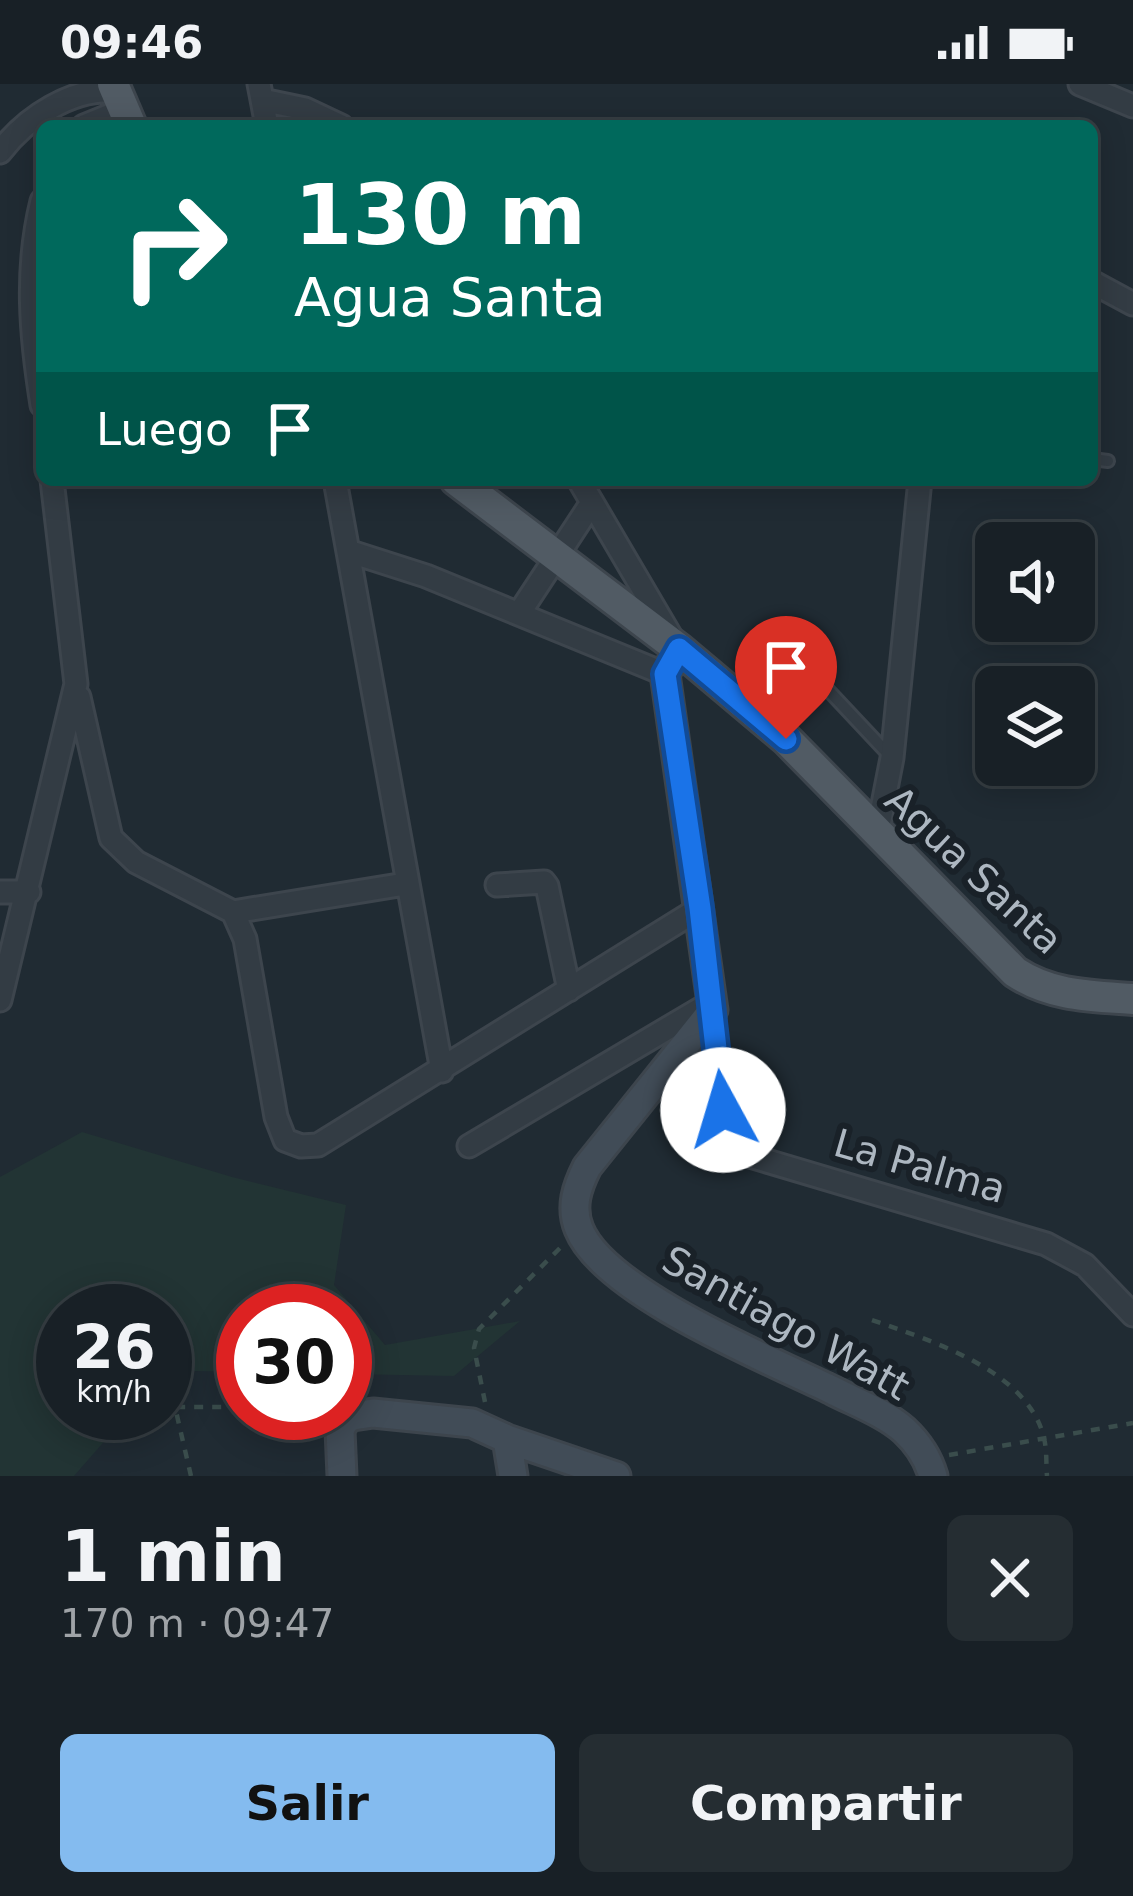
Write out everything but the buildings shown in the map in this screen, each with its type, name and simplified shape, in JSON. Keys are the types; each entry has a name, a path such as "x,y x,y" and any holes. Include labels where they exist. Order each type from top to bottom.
{"main road":[{"name":"Agua Santa","path":"464,486 556,556 672,662 750,709 786,739 994,954 1036,986 1067,994 1133,999"}],"street":[{"path":"48,84 49,110"},
{"path":"1080,84 1133,106"},
{"path":"0,152 26,124 78,89"},
{"path":"78,89 122,105"},
{"path":"78,89 85,120"},
{"path":"260,92 328,120"},
{"path":"36,224 29,289 36,351"},
{"path":"1098,285 1133,304"},
{"path":"53,486 76,684 111,838 136,862 232,912 405,884"},
{"path":"336,486 442,1070"},
{"path":"582,486 672,662"},
{"path":"877,835 892,758 919,486"},
{"path":"520,612 591,505"},
{"path":"348,551 672,662"},
{"name":"La Palma","path":"672,662 723,1110 735,1138 750,1156 1046,1244 1084,1265 1133,1315"},
{"path":"0,1000 76,684"},
{"path":"497,885 544,882 547,886 569,990"},
{"path":"0,892 29,892"},
{"path":"232,912 245,939 276,1117 285,1140 302,1146 318,1145 700,908"},
{"path":"0,932 10,959"},
{"path":"470,1146 712,1006"},
{"path":"579,1229 575,1196 587,1167 712,1006"},
{"name":"Santiago Watt","path":"579,1229 598,1258 643,1292 867,1407 903,1429 931,1467"},
{"path":"342,1476 340,1430 345,1420 373,1413 472,1423 616,1476"},
{"path":"498,1434 513,1476"}],"lane":[{"path":"1098,460 1108,461"},
{"path":"750,709 792,677 814,675 892,758"}],"path":[{"path":"498,1434 474,1348 479,1329 579,1229"},
{"path":"872,1320 976,1362 1018,1396 1044,1436 1047,1476"},
{"path":"191,1476 176,1407 216,1407"},
{"path":"931,1467 1044,1436 1133,1423"}],"shaded area":[{"path":"82,1132 346,1205 334,1284 216,1284 216,1371 192,1372 192,1284 36,1284 36,1440 105,1440 74,1476 0,1476 0,1177"},
{"path":"520,1321 454,1376 372,1374 372,1330 385,1345"}],"route":[{"path":"723,1110 700,908 665,674 679,649 786,739"}]}
